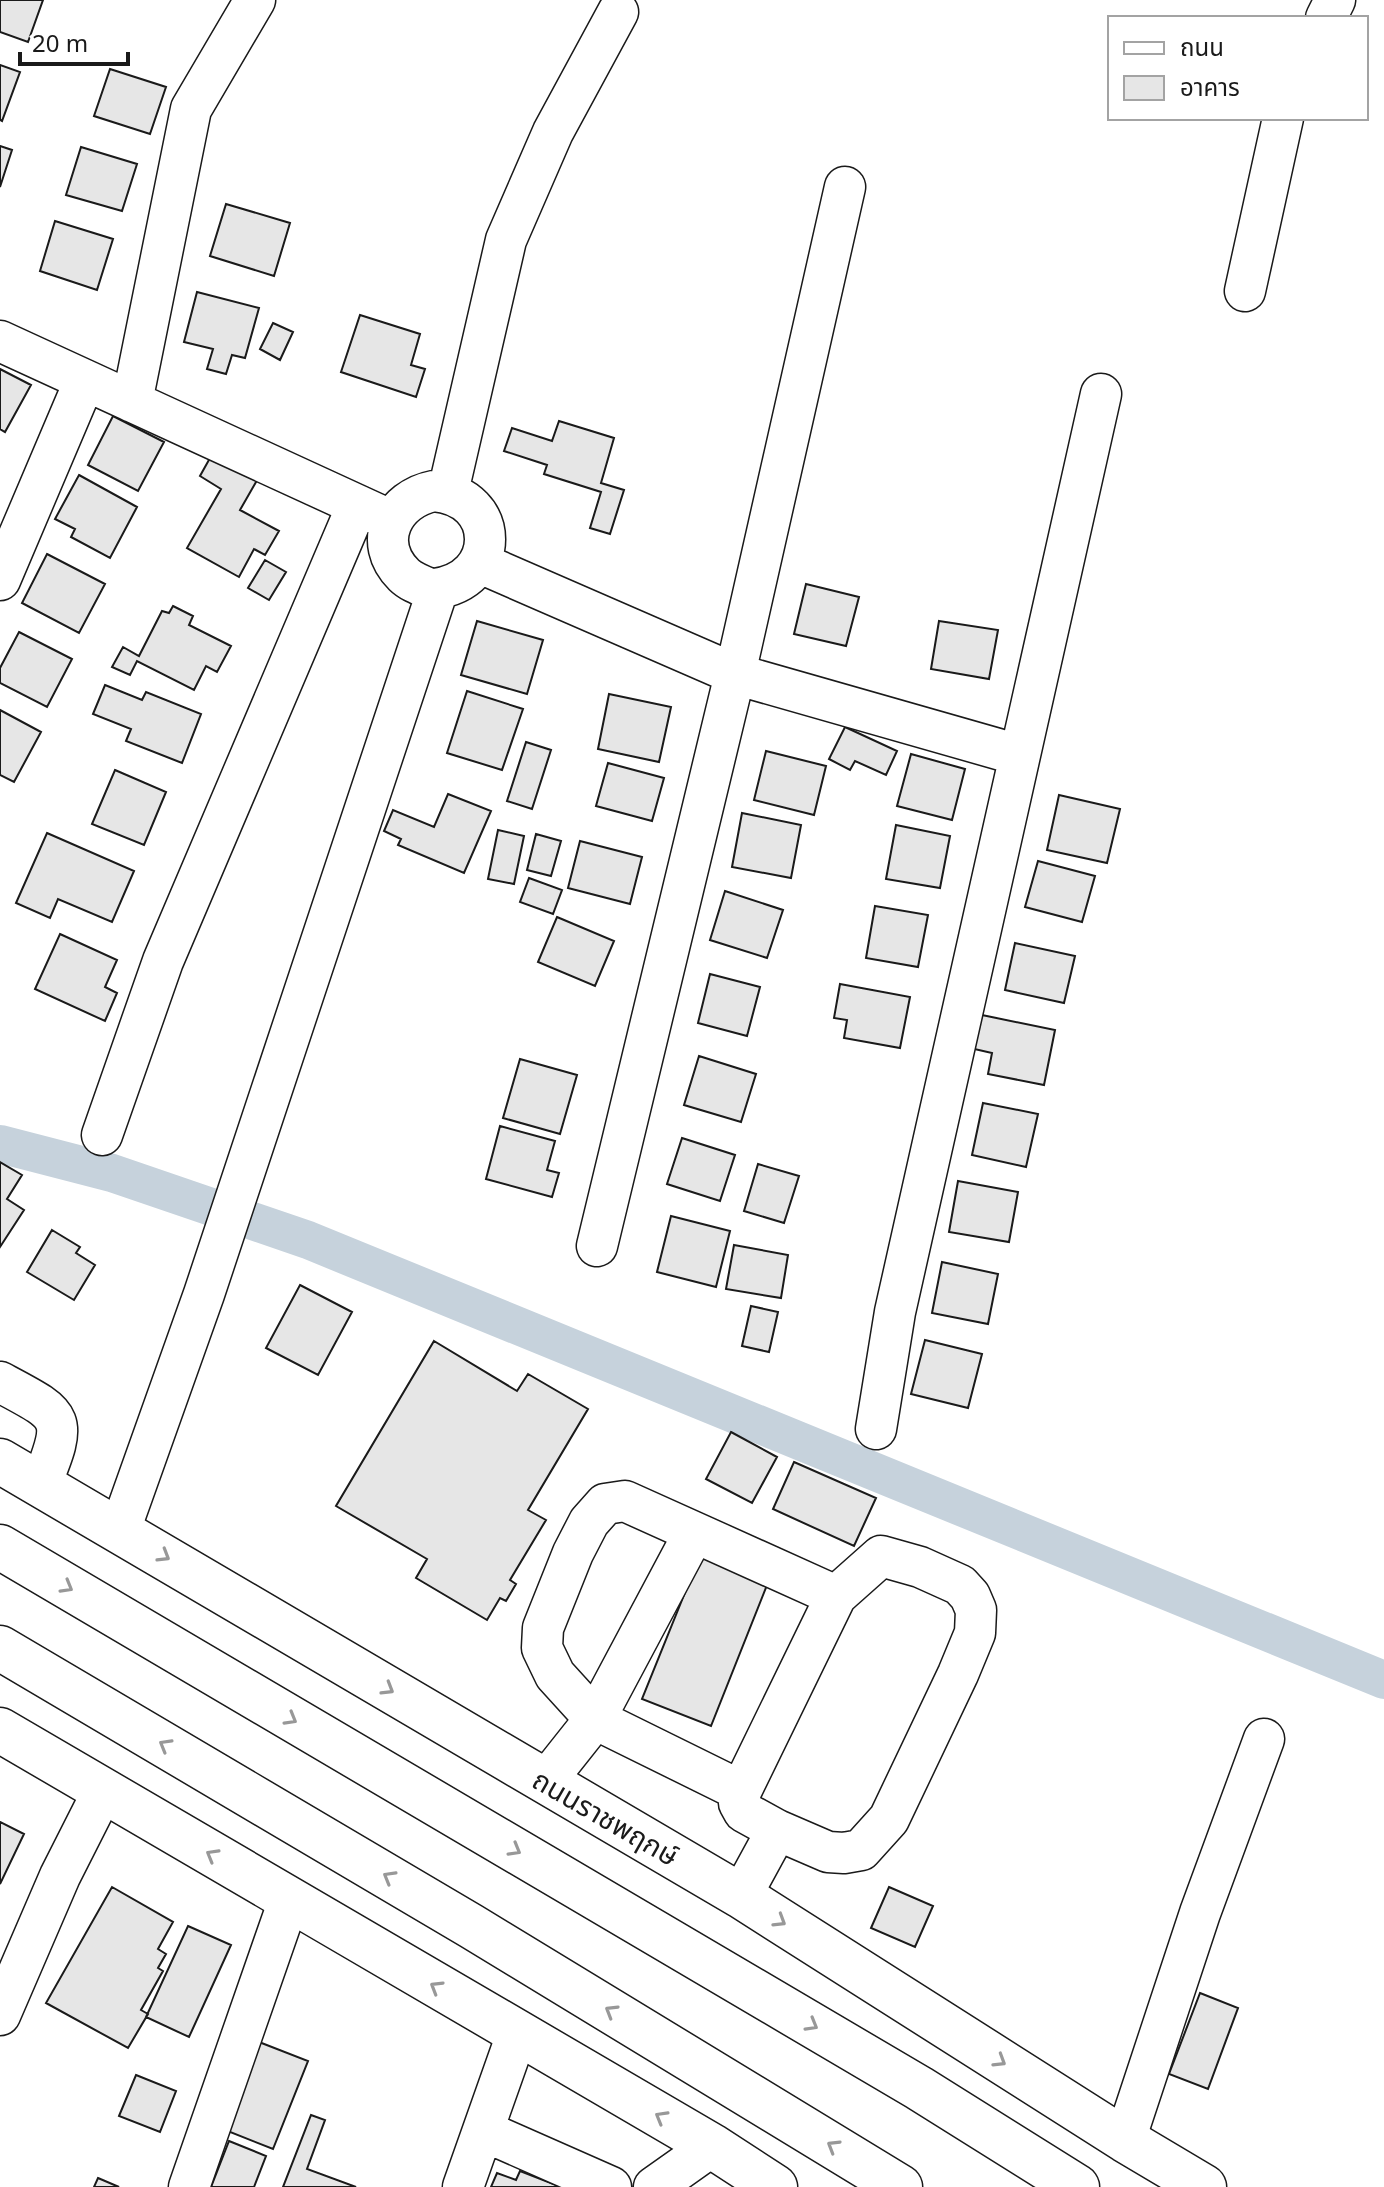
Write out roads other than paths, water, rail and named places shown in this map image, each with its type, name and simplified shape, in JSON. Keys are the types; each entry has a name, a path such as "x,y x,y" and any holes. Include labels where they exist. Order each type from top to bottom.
{"main road":[{"name":"ถนนราชพฤกษ์","path":"0,1461 741,1896 1204,2187"},
{"path":"0,1547 906,2080 1077,2187"},
{"path":"0,1648 485,1934 900,2187"},
{"path":"0,1730 712,2146 775,2187"}],"street":[{"path":"132,402 191,109 255,0"},
{"path":"448,492 506,240 553,132 618,12"},
{"path":"1245,291 1283,120"},
{"path":"597,1246 735,674 845,187"},
{"path":"0,341 375,513 399,509 409,500 434,491 448,492 473,506 485,534 480,563 472,574 461,582 434,589 437,592 204,1294 120,1530"},
{"path":"0,580 85,380"},
{"path":"876,1429 895,1312 1101,394"},
{"path":"375,513 388,537 396,567 407,579 437,592"},
{"path":"102,1135 163,961 375,513"},
{"path":"480,563 735,674 1019,755"},
{"path":"0,1382 52,1413 58,1428 58,1444 41,1484"},
{"path":"741,1791 595,1719 555,1675 542,1648 543,1628 584,1532 605,1504 625,1501 836,1596"},
{"path":"545,1782 595,1719 694,1533"},
{"path":"881,1556 898,1560 960,1585 970,1596 976,1610 975,1633 958,1674 889,1819 861,1850 828,1852 777,1830 744,1812 739,1803 741,1791 836,1596 874,1560 881,1556"},
{"path":"1125,2140 1200,1913 1264,1739"},
{"path":"0,2015 60,1876 103,1791"},
{"path":"741,1896 777,1830"},
{"path":"189,2187 289,1900"},
{"path":"463,2187 517,2034"},
{"path":"484,2131 611,2187"},
{"path":"654,2187 712,2146"}],"waterway":[{"path":"0,1144 112,1173 308,1240 1384,1680"}]}
